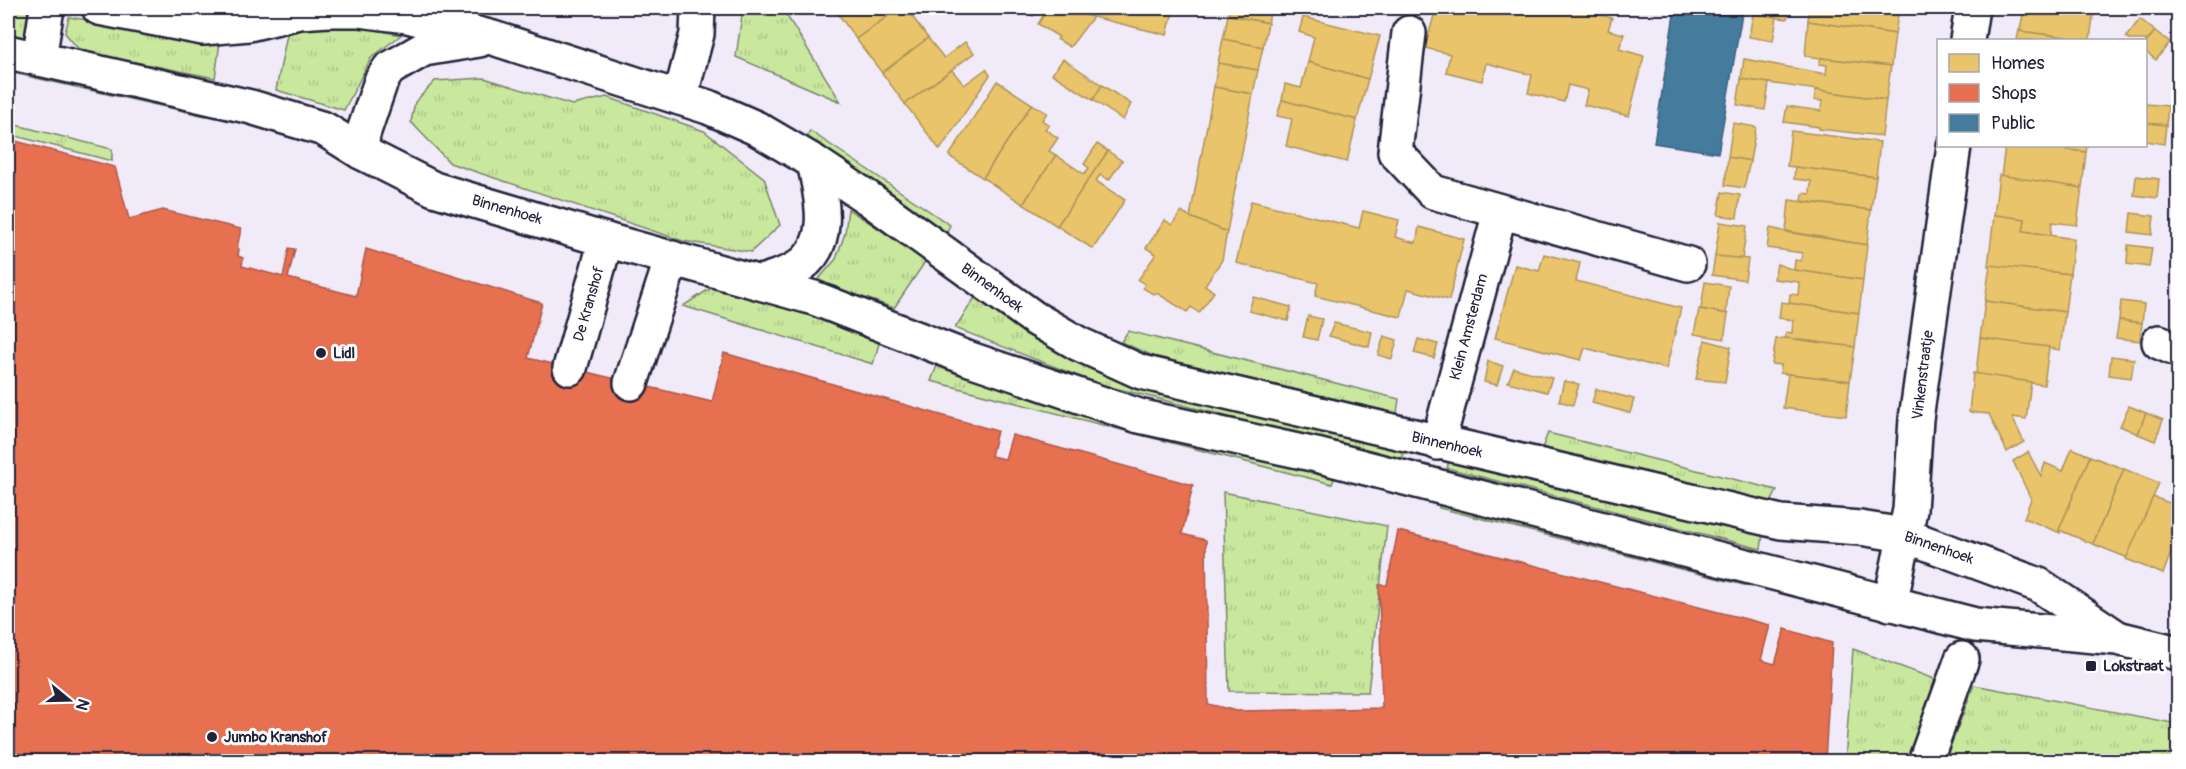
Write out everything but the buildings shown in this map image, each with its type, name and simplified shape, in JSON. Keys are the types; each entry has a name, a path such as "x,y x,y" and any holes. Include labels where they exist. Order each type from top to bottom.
{"main road":[{"path":"39,59 47,8"},
{"name":"Binnenhoek","path":"99,8 203,28 249,24 299,12 329,10 359,10 408,16 684,84 708,107 756,129 814,162 868,198 1034,318 1078,344 1141,372 1781,522 1860,528 1904,535 2039,585 2117,638"},
{"path":"684,84 697,34 698,8"},
{"path":"1967,39 1972,8"},
{"path":"1409,33 1395,152 1433,192 1688,264"},
{"name":"Binnenhoek","path":"361,152 368,119 381,81 389,69 424,49 493,38"},
{"name":"Binnenhoek","path":"8,52 282,115 324,129 361,152 434,189 814,298 967,358 1139,416 1316,456 1975,626 2117,638 2178,653"},
{"name":"Vinkenstraatje","path":"1890,604 1910,510 1916,419 1954,147"},
{"path":"762,282 802,264 812,253 820,237 823,223 821,194 814,162"},
{"name":"Klein Amsterdam","path":"1438,443 1500,212"},
{"name":"De Kranshof","path":"570,368 606,240"},
{"path":"631,383 672,258"},
{"path":"1924,762 1962,659"}],"green space":[{"path":"8,8 33,11 27,42 8,36"},
{"path":"743,8 782,8 841,102 736,57"},
{"path":"69,17 220,42 215,78 80,51 65,33"},
{"path":"336,22 401,35 371,58 344,110 276,90 287,34"},
{"path":"8,62 208,105 206,116 8,72"},
{"path":"484,78 572,105 607,97 704,131 764,178 780,225 751,252 683,241 450,163 411,122 415,102 435,81"},
{"path":"8,123 112,149 112,161 8,134"},
{"path":"810,131 950,225 944,238 805,138"},
{"path":"848,209 927,259 894,308 817,281 836,259 845,233"},
{"path":"714,286 881,337 873,364 683,306"},
{"path":"978,293 1147,386 1404,450 1402,460 1099,384 955,328"},
{"path":"1128,331 1399,399 1396,419 1174,365 1121,342"},
{"path":"940,358 1336,474 1332,484 931,381"},
{"path":"1548,433 1777,490 1771,503 1541,451"},
{"path":"1450,457 1763,534 1761,549 1447,468"},
{"path":"1223,492 1387,526 1368,692 1229,691"},
{"path":"1439,497 1755,577 1752,587 1439,508"},
{"path":"1853,649 1937,680 1908,761 1845,762"},
{"path":"1974,685 2178,724 2178,761 1945,761"}],"place":[{"name":"Lidl","path":"321,353"},
{"name":"Lokstraat","path":"2091,666"},
{"name":"Jumbo Kranshof","path":"212,737"}]}
